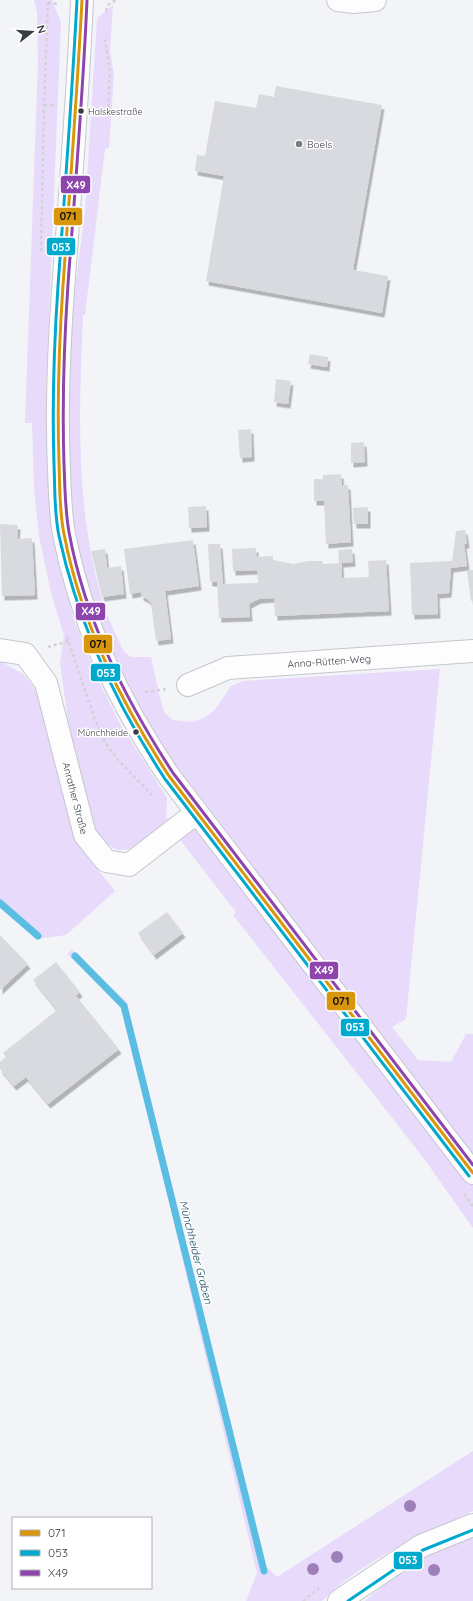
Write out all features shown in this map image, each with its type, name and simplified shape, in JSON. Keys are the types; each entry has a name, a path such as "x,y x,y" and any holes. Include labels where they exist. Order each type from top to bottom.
{"street":[{"path":"82,0 58,378 58,450 64,532 75,583 105,666 145,740 196,813 473,1173"},
{"path":"338,0 354,2 375,0"},
{"name":"Anrather Straße","path":"0,650 25,654 46,683 85,835 106,861 128,865 196,813"},
{"name":"Anna-Rütten-Weg","path":"188,684 228,668 473,651"},
{"path":"339,1601 352,1594 421,1546 473,1525"}],"shaded area":[{"path":"34,0 52,0 61,22 46,390 47,473 55,550 74,620 94,671 119,722 167,798 166,819 205,811 146,719 116,660 87,586 74,532 70,476 69,396 72,311 85,212 97,18 113,5 110,51 114,74 109,148 105,149 85,315 83,315 80,386 83,491 93,561 103,603 124,652 131,657 151,657 161,702 165,713 173,720 192,722 204,718 215,710 231,686 243,681 440,669 406,1019 392,1027 418,1060 451,1062 466,1034 473,1034 473,1228 422,1156 233,915 236,912 166,820 161,828 133,849 118,850 102,842 85,806 74,763 60,663 64,635 51,593 39,536 34,487 32,423 25,423 38,62 37,12"},
{"path":"0,661 23,674 46,703 78,845 115,891 66,935 37,939 0,907"},
{"path":"72,950 127,1002 265,1565 277,1577 473,1451 473,1511 413,1539 374,1561 338,1586 322,1601 246,1601 257,1573 159,1160 120,1005 67,954"},
{"path":"473,1536 473,1601 365,1601 394,1576 432,1553"}],"building":[{"path":"276,86 382,105 353,270 388,276 382,313 206,281 224,176 195,171 197,155 205,156 215,101 256,108 259,94 274,97"},
{"path":"310,354 328,357 327,367 308,364"},
{"path":"276,379 291,381 288,404 274,402"},
{"path":"251,429 252,457 240,458 238,430"},
{"path":"364,442 365,462 351,463 351,443"},
{"path":"341,474 342,485 348,485 351,542 326,544 324,501 314,501 314,479 323,479 323,475"},
{"path":"206,506 207,527 189,528 188,507"},
{"path":"368,507 368,524 354,524 353,508"},
{"path":"0,524 18,525 17,539 32,538 35,595 2,596"},
{"path":"465,530 467,544 464,544 467,566 451,568 449,593 437,594 438,614 412,615 410,563 452,561 456,531"},
{"path":"193,540 199,586 165,591 171,639 156,641 151,603 141,596 141,592 130,594 124,549"},
{"path":"208,544 220,544 223,584 258,583 256,557 273,556 273,560 293,564 308,561 323,561 323,564 339,563 338,550 352,549 353,562 341,563 342,578 369,577 368,561 386,560 389,611 275,616 274,598 259,599 249,604 250,617 219,618 217,582 210,582"},
{"path":"256,548 257,570 233,571 232,549"},
{"path":"105,549 107,568 121,566 124,594 102,597 91,551"},
{"path":"473,570 473,601 471,601 467,571"},
{"path":"167,912 183,933 154,955 138,933"},
{"path":"0,935 28,964 0,990"},
{"path":"56,962 80,992 76,996 119,1049 48,1104 26,1077 14,1086 0,1069 0,1062 6,1057 3,1053 57,1010 33,980"}],"waterway":[{"name":"Münchheider Graben","path":"0,903 38,936"},
{"name":"Münchheider Graben","path":"75,956 124,1006 264,1571"}],"transit line":[{"name":"053","path":"77,0 57,308 53,419 57,527 67,569 77,601 88,632 115,692 130,722 165,779 469,1176"},
{"name":"071","path":"82,0 62,307 58,418 61,516 71,567 81,598 104,660 134,719 169,776 473,1173"},
{"name":"X49","path":"87,0 67,306 63,419 65,490 68,524 76,565 85,596 96,627 123,687 155,745 173,773 473,1165"},
{"name":"053","path":"348,1601 423,1550 473,1530"}],"place":[{"name":"Halskestraße","path":"81,111"},
{"name":"Boels","path":"299,144"},
{"name":"Münchheide","path":"136,732"}]}
